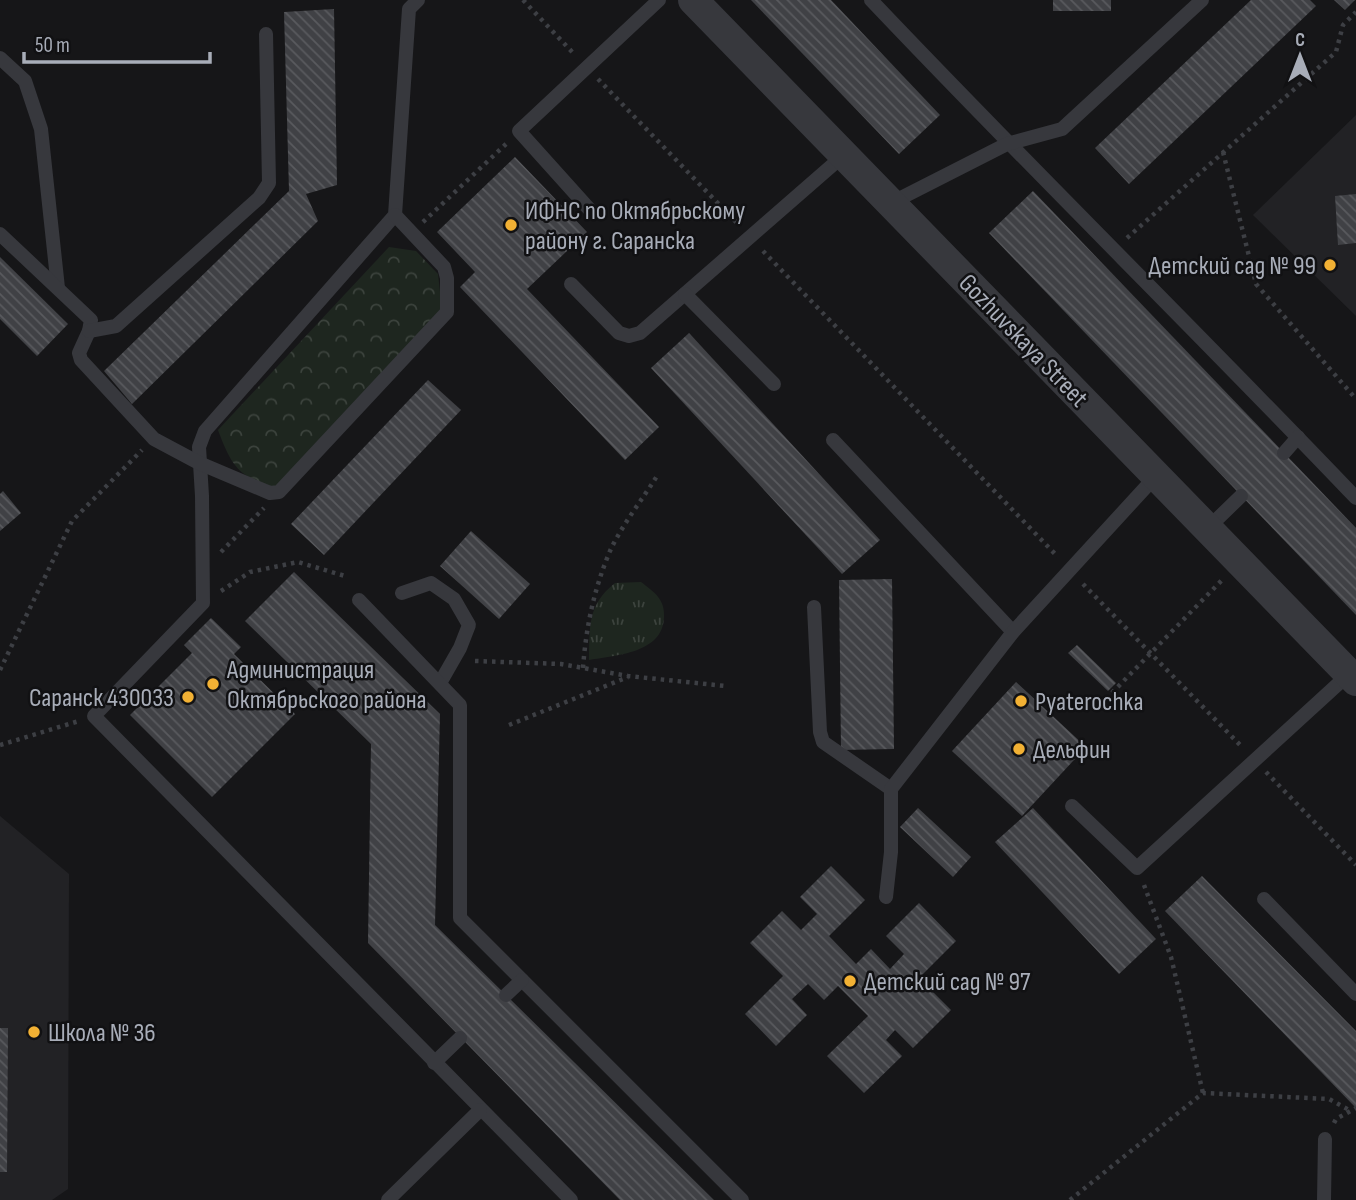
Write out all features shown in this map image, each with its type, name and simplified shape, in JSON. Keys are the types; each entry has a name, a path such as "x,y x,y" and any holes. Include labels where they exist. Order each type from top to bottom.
{"street":[{"name":"Gozhuvskaya Street","path":"692,0 1352,677"}],"lane":[{"path":"590,210 519,131 659,0"},
{"path":"871,0 1007,144 1356,498"},
{"path":"891,204 1007,144 1062,130 1202,0"},
{"path":"409,3 395,215 205,431 199,447 202,480 203,603 94,716 571,1200"},
{"path":"89,331 116,326 259,198 270,183 266,34"},
{"path":"0,58 25,81 41,129 58,288"},
{"path":"571,285 619,333 629,336 640,333 844,155"},
{"path":"0,234 91,320 79,353 81,360 154,439 199,463 265,492 279,492 447,312 447,278 444,267 395,215"},
{"path":"685,294 774,384"},
{"path":"1284,453 1298,437"},
{"path":"833,440 1013,632"},
{"path":"886,897 891,852 891,789 1013,632 1157,476"},
{"path":"1208,528 1241,495"},
{"path":"402,593 430,583 454,599 469,625 440,684"},
{"path":"359,600 460,705 460,918 742,1200"},
{"path":"814,607 820,732 823,742 891,789"},
{"path":"1072,806 1137,868 1352,677"},
{"path":"1264,899 1356,994"},
{"path":"506,995 522,980"},
{"path":"434,1063 460,1038"},
{"path":"392,1199 481,1110"},
{"path":"1324,1200 1325,1139"}],"path":[{"path":"523,0 1356,865"},
{"path":"1113,250 1336,52 1343,24 1356,12"},
{"path":"412,232 519,131"},
{"path":"1223,152 1256,285 1356,399"},
{"path":"0,670 72,521 154,439"},
{"path":"583,668 585,631 594,594 611,549 657,476"},
{"path":"203,570 279,492"},
{"path":"203,603 250,572 298,562 345,576"},
{"path":"1106,699 1239,562"},
{"path":"453,660 561,664 628,677 725,686"},
{"path":"509,725 628,677"},
{"path":"0,746 94,716"},
{"path":"1137,868 1171,957 1203,1093"},
{"path":"1070,1200 1203,1093 1329,1099 1353,1110"},
{"path":"1325,1139 1336,1119 1353,1110"}],"shaded area":[{"name":"Детский сад № 99","path":"1356,115 1356,316 1253,215"},
{"name":"Школа № 36","path":"0,816 69,874 68,1189 52,1200 0,1200"}],"green space":[{"path":"389,247 416,251 438,274 442,310 277,488 253,480 233,462 218,430"},
{"path":"641,582 663,605 662,629 656,638 625,654 589,660 592,617 599,600 615,583"}],"building":[{"path":"751,0 831,0 940,115 899,154"},
{"path":"1053,0 1111,0 1111,11 1053,11"},
{"path":"1251,0 1310,0 1316,6 1129,184 1095,148"},
{"path":"1334,0 1355,0 1345,10"},
{"path":"334,9 337,185 306,194 318,221 132,404 104,371 289,191 284,12"},
{"path":"515,157 587,232 527,289 659,427 625,460 460,287 475,272 437,232"},
{"path":"1033,191 1356,528 1356,615 989,233"},
{"path":"1356,194 1356,243 1338,245 1335,196"},
{"path":"0,257 68,324 37,356 0,319"},
{"path":"689,333 880,540 842,574 651,368"},
{"path":"428,380 461,410 324,555 291,524"},
{"path":"3,491 21,513 0,531 0,494"},
{"path":"471,531 530,584 499,619 440,566"},
{"path":"294,572 440,714 435,925 714,1200 620,1200 368,943 371,744 245,621"},
{"path":"892,579 894,749 841,750 839,580"},
{"name":"Администрация Октябрьского района","path":"211,618 241,647 234,654 295,714 212,797 130,715 192,653 184,645"},
{"path":"1077,645 1116,683 1108,691 1068,653"},
{"name":"Дельфин","path":"1016,682 1086,747 1022,816 952,751"},
{"path":"918,808 971,857 953,877 900,827"},
{"path":"1033,808 1156,939 1119,974 995,842"},
{"name":"Детский сад № 97","path":"831,866 865,900 829,936 856,964 871,949 890,969 904,954 886,936 919,903 956,941 919,978 951,1010 913,1048 895,1030 886,1040 902,1056 864,1093 827,1056 868,1016 838,986 824,1000 808,984 792,999 807,1015 776,1046 745,1014 783,976 750,943 782,911 801,930 817,914 800,897"},
{"path":"1202,876 1356,1031 1356,1108 1165,911"},
{"path":"0,1028 8,1028 7,1172 0,1172"}],"place":[{"name":"ИФНС по Октябрьскому району г. Саранска","path":"511,225"},
{"name":"Детский сад № 99","path":"1330,265"},
{"name":"Администрация Октябрьского района","path":"213,684"},
{"name":"Саранск 430033","path":"188,697"},
{"name":"Pyaterochka","path":"1021,701"},
{"name":"Дельфин","path":"1019,749"},
{"name":"Детский сад № 97","path":"850,981"},
{"name":"Школа № 36","path":"34,1032"}]}
